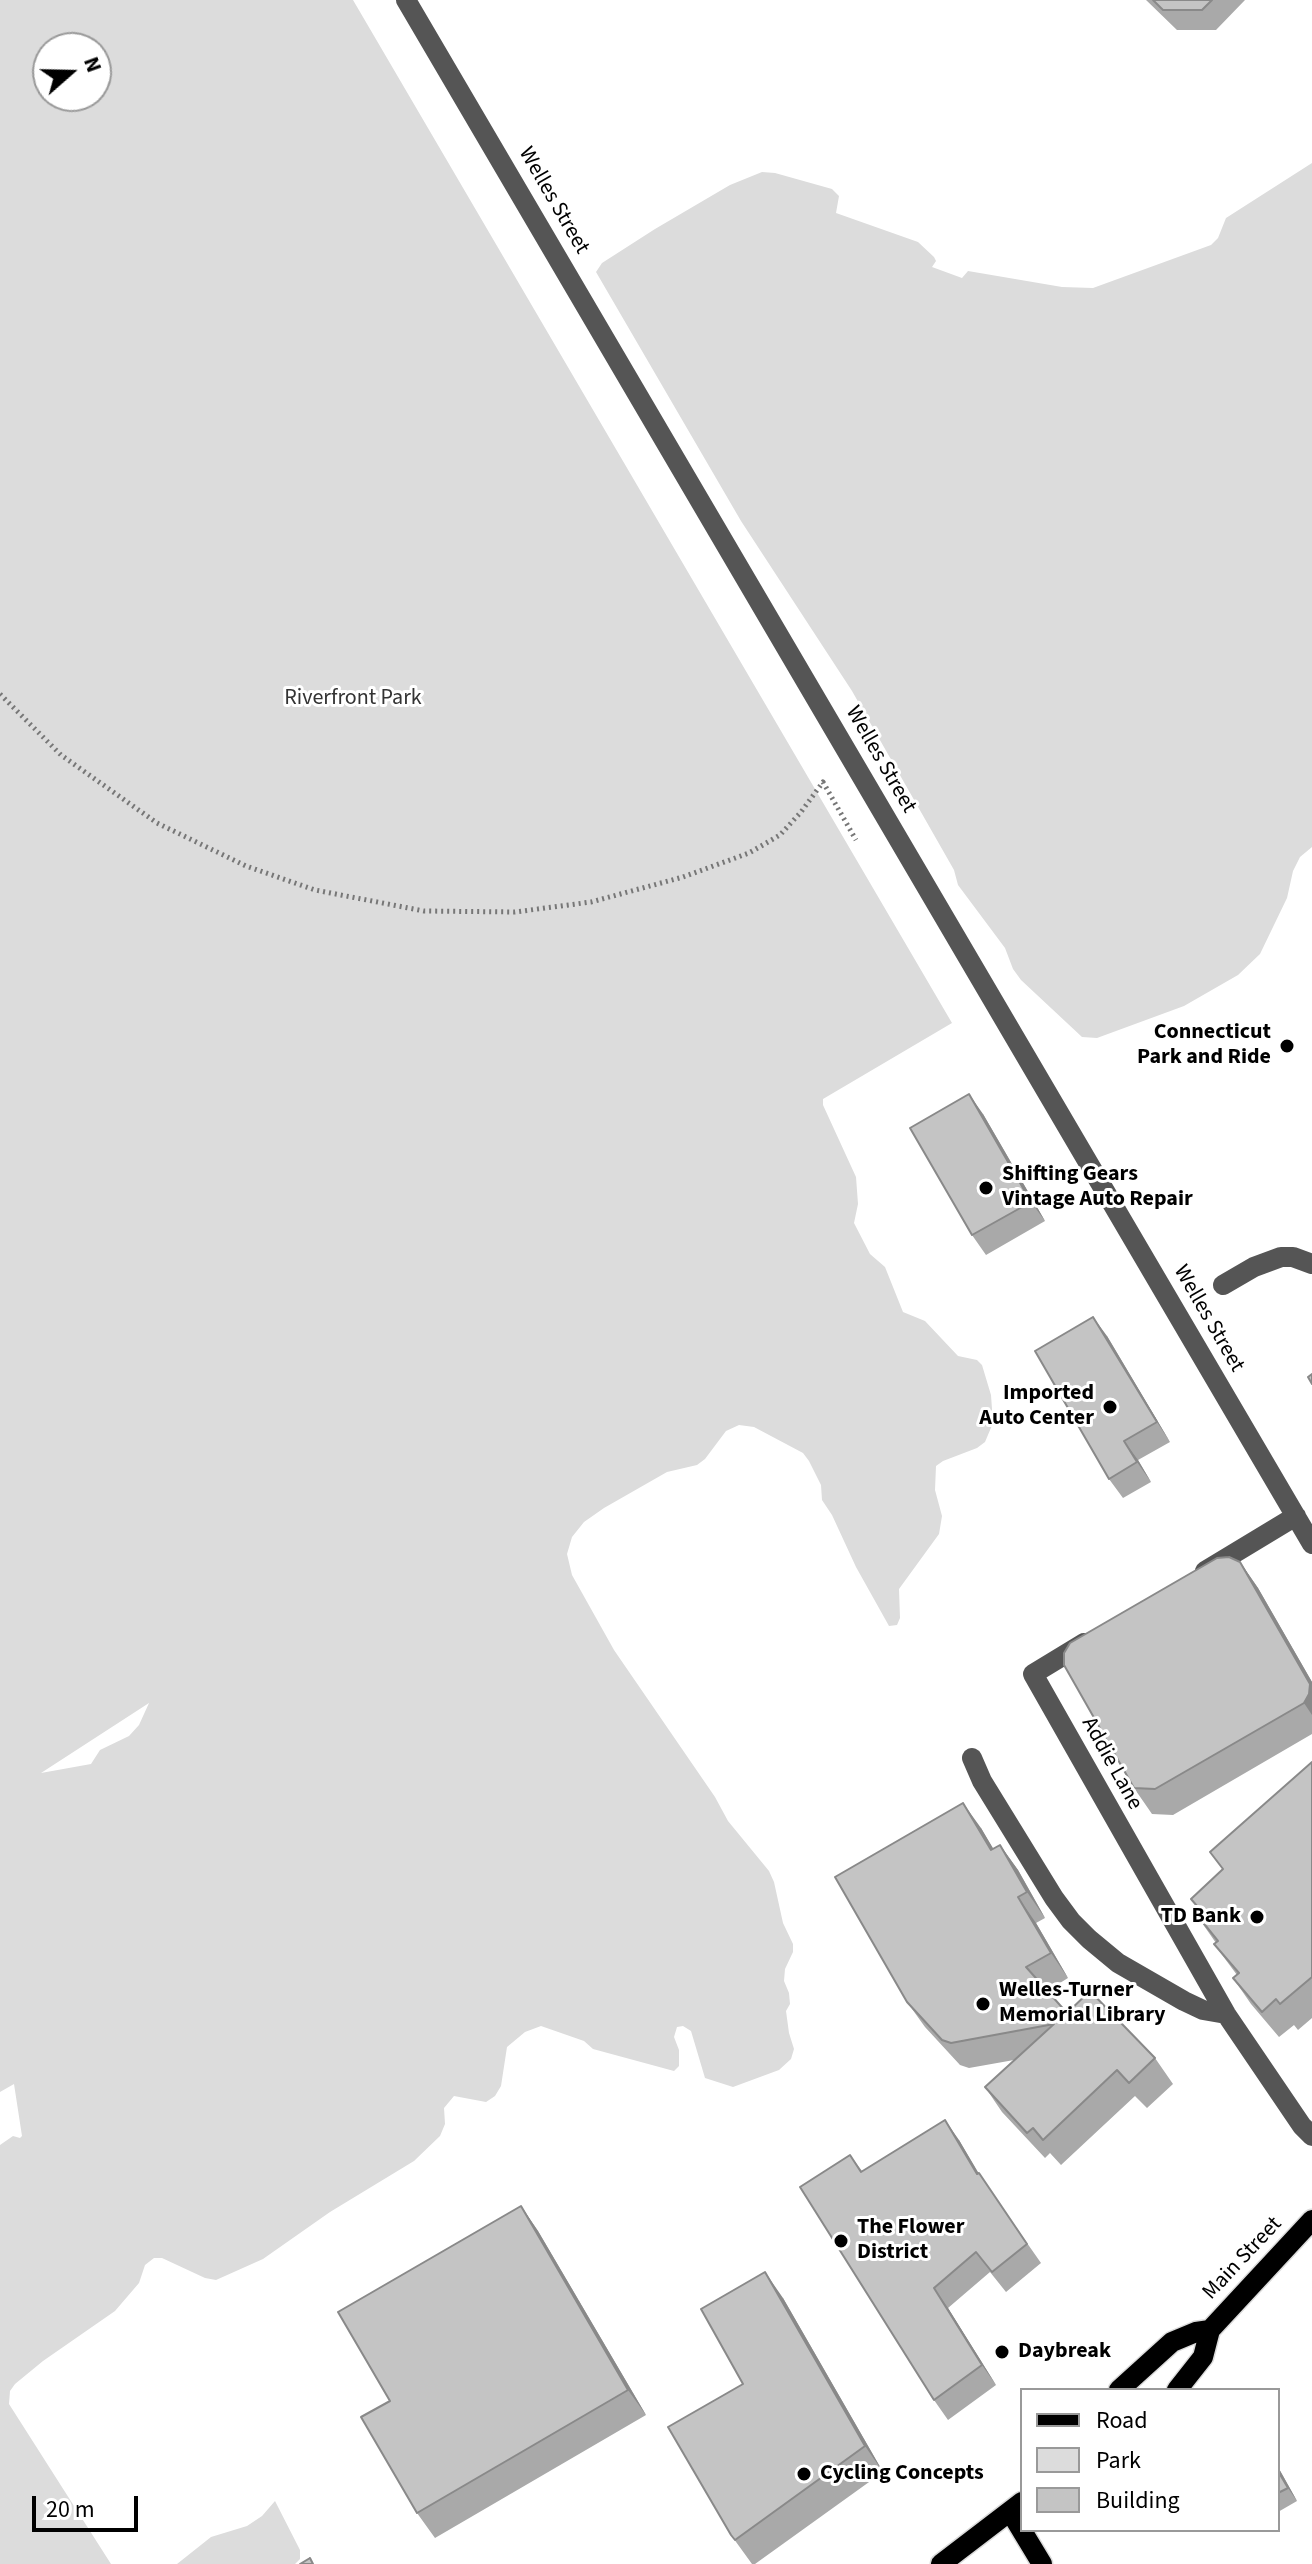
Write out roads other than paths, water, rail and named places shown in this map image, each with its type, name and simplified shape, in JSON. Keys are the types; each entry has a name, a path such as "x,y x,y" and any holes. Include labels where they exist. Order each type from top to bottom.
{"main road":[{"name":"Main Street","path":"1179,2388 1203,2357 1210,2330 1312,2220"},
{"name":"Main Street","path":"1121,2388 1172,2342 1210,2330"},
{"path":"941,2564 1016,2507"},
{"path":"1027,2532 1042,2564"}],"street":[{"name":"Welles Street","path":"406,0 1312,1544"},
{"path":"1223,1285 1254,1267 1281,1257 1293,1257 1312,1264"},
{"path":"1186,1583 1296,1516"},
{"name":"Addie Lane","path":"1106,1630 1033,1674 1226,2014 1302,2126 1312,2136"},
{"path":"972,1758 982,1781 1054,1898 1089,1939 1118,1963 1184,2001 1203,2010 1226,2014"}],"place":[{"name":"Connecticut Park and Ride","path":"1287,1046"},
{"name":"Shifting Gears Vintage Auto Repair","path":"986,1188"},
{"name":"Imported Auto Center","path":"1110,1407"},
{"name":"TD Bank","path":"1257,1917"},
{"name":"Welles-Turner Memorial Library","path":"983,2004"},
{"name":"The Flower District","path":"841,2241"},
{"name":"Daybreak","path":"1002,2352"},
{"name":"Cycling Concepts","path":"804,2474"}],"park label":[{"name":"Riverfront Park","path":"353,699"}]}
